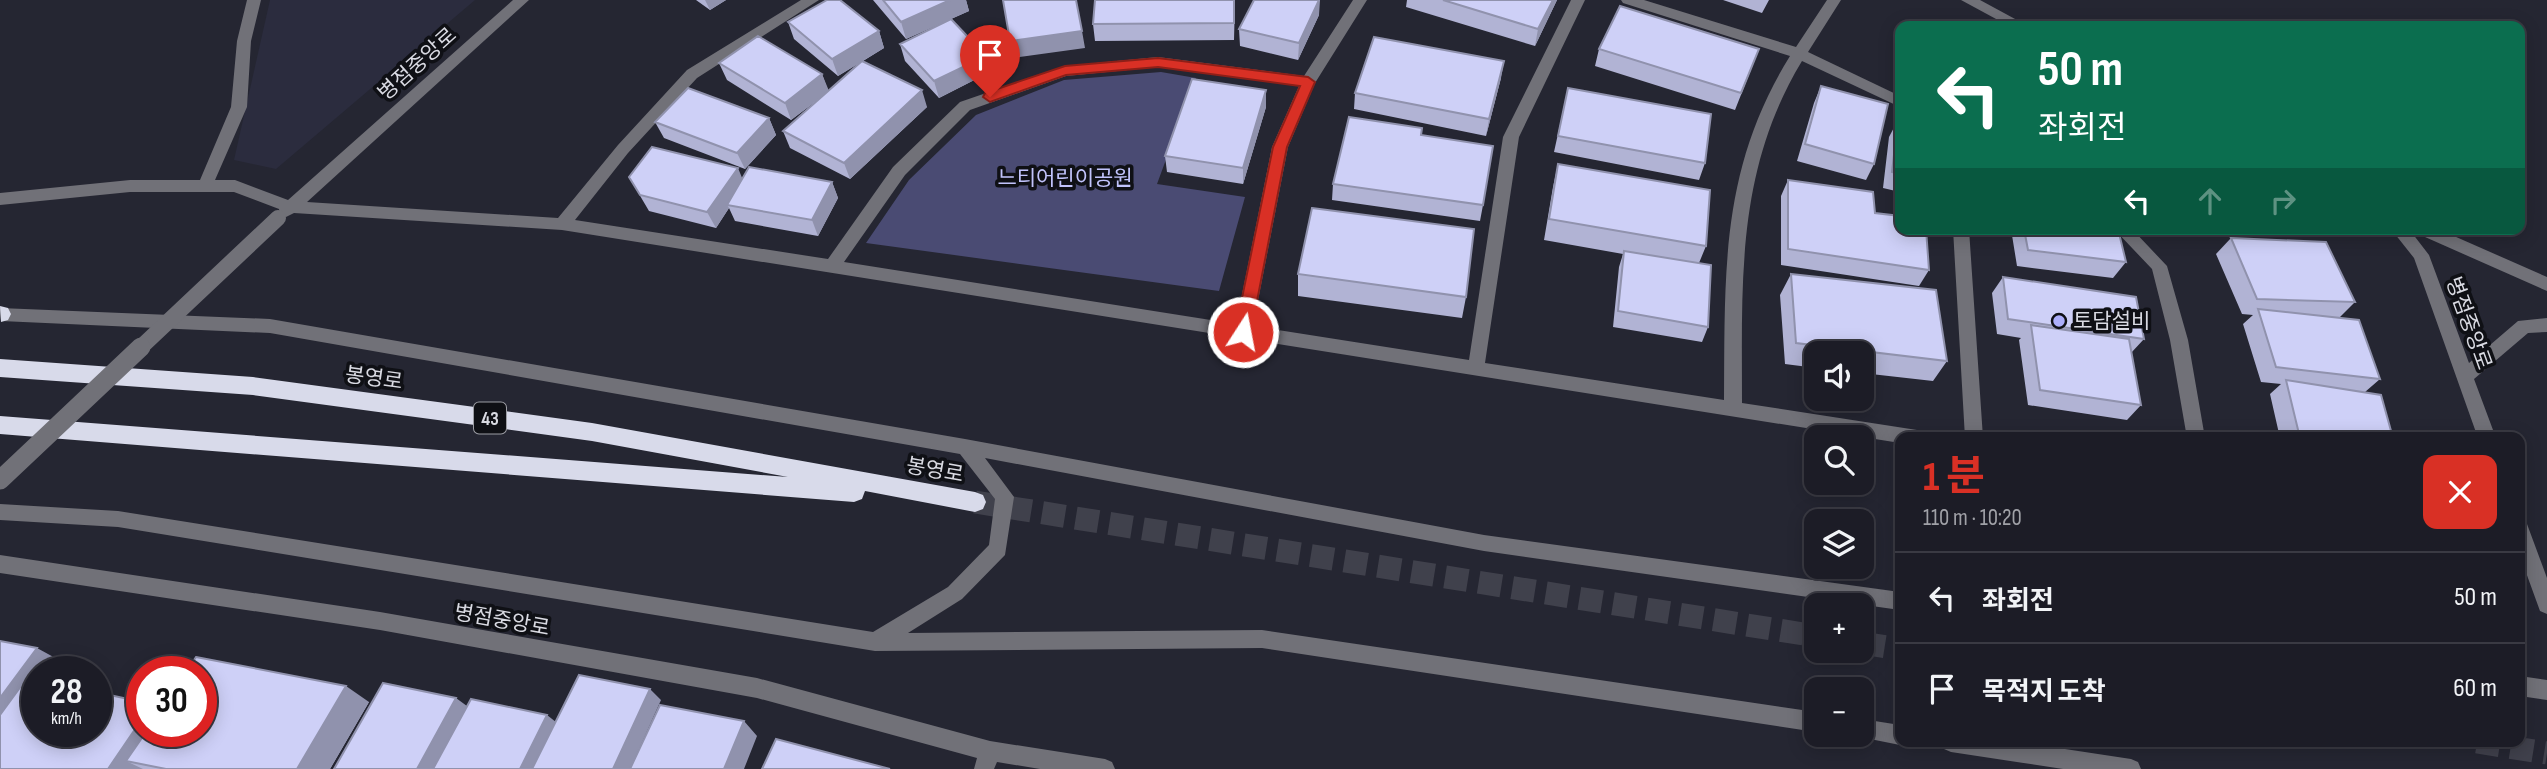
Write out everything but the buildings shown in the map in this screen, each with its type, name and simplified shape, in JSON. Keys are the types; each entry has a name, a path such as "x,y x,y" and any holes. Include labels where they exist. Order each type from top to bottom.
{"highway":[{"name":"봉영로","path":"0,368 253,386 592,432 975,502 0,425"}],"street":[{"path":"205,186 239,107 244,41 254,0"},
{"name":"병점중앙로","path":"0,480 285,212 522,0"},
{"path":"562,223 692,74 813,0"},
{"path":"1243,332 1280,147 1308,82 1360,0"},
{"path":"1476,369 1511,137 1578,0"},
{"path":"1628,0 1798,53 1895,100"},
{"path":"1733,408 1741,199 1759,134 1798,53 1834,0"},
{"path":"1968,0 2011,21"},
{"path":"832,266 899,171 965,106 1065,71 1158,62 1308,82"},
{"path":"0,199 130,186 235,187 285,212 562,223 1895,434"},
{"path":"1961,235 1974,432"},
{"path":"2128,235 2159,266 2179,340 2195,432"},
{"name":"병점중앙로","path":"2404,235 2421,255 2485,432"},
{"path":"2436,235 2547,284"},
{"path":"0,314 270,326 965,447 1484,543 1895,600"},
{"path":"2464,377 2524,326 2547,325"},
{"path":"876,642 955,593 998,549 1005,497 965,447"},
{"path":"0,512 118,519 876,642 1262,639 1804,720"},
{"path":"2525,546 2547,605"},
{"name":"병점중앙로","path":"0,565 380,621 757,688 987,760 1105,769"},
{"path":"2525,687 2547,690"},
{"path":"1874,731 1895,733"},
{"path":"1981,747 2087,765 2131,769"}],"shaded area":[{"path":"270,0 475,0 276,169 234,160"}],"green space":[{"name":"느티어린이공원","path":"1161,72 1196,78 1157,184 1245,197 1219,291 866,243 909,180 976,115 1064,80"}],"tunnel":[{"path":"975,502 1804,634"},
{"path":"1874,645 1895,648"},
{"path":"2509,747 2547,753"}],"place":[{"name":"토담설비","path":"2059,321"}],"route":[{"path":"990,97 1065,71 1158,62 1308,82 1280,147 1243,332"}]}
